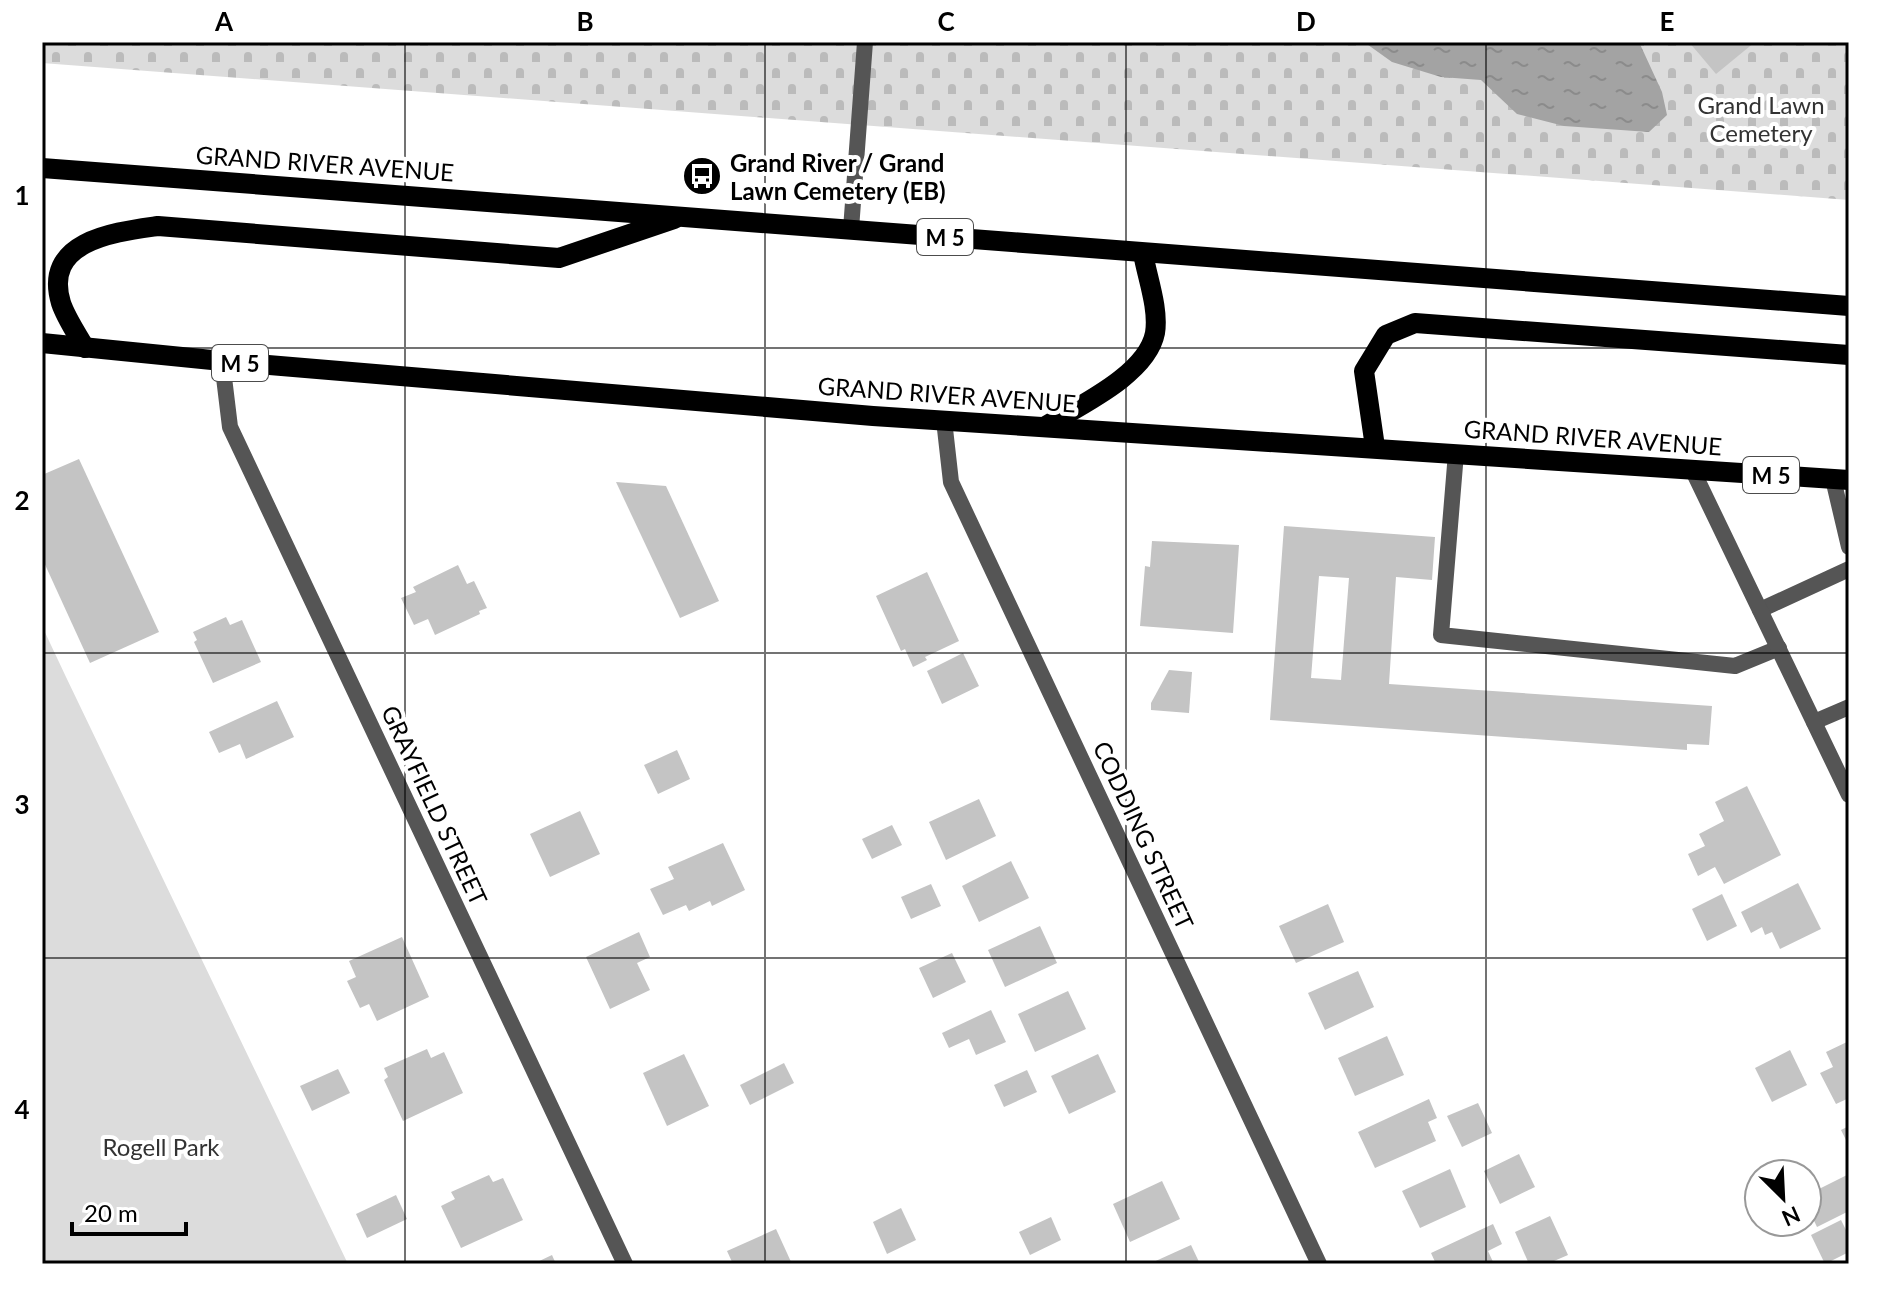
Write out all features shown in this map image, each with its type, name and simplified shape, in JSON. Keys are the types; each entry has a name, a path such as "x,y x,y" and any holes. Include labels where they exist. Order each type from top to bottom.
{"main road":[{"name":"GRAND RIVER AVENUE","path":"42,168 1849,306"},
{"path":"85,348 61,303 59,282 62,266 76,249 104,234 158,226 559,258 682,216"},
{"path":"1044,427 1122,378 1148,351 1155,331 1143,253"},
{"path":"1375,447 1364,371 1386,335 1415,323 1849,355"},
{"name":"GRAND RIVER AVENUE","path":"42,343 222,361 944,420 1841,479"}],"street":[{"path":"851,229 865,42"},
{"name":"GRAYFIELD STREET","path":"222,361 230,427 625,1264"},
{"name":"CODDING STREET","path":"944,420 951,482 1319,1264"},
{"path":"1456,453 1441,635 1735,666 1779,648"},
{"path":"1693,471 1814,722 1843,768 1849,795"},
{"path":"1841,479 1849,547"},
{"path":"1760,610 1849,569"},
{"path":"1814,722 1849,707"}],"green space":[{"name":"Grand Lawn Cemetery","path":"42,42 1849,42 1849,200 42,63"},
{"name":"Rogell Park","path":"42,626 66,677 348,1264 42,1264"}],"water":[{"path":"1364,42 1639,42 1662,92 1667,115 1649,132 1564,126 1517,114 1481,80 1441,77 1392,62"}],"building":[{"path":"1689,42 1755,42 1716,74"},
{"path":"79,459 159,632 90,663 42,558 42,475"},
{"path":"616,482 666,486 719,601 680,618"},
{"path":"1284,526 1435,537 1432,580 1396,577 1389,684 1712,706 1709,745 1687,744 1687,750 1270,720","holes":["1319,576 1349,578 1341,680 1311,678"]},
{"path":"1152,541 1239,545 1233,633 1140,626 1145,566 1150,567"},
{"path":"458,565 467,584 474,581 487,608 435,635 428,619 414,625 401,598 416,592 413,587"},
{"path":"927,572 959,641 925,657 927,660 913,667 905,649 901,651 876,596"},
{"path":"226,617 230,625 242,620 261,662 213,683 194,642 197,640 193,632"},
{"path":"963,653 979,686 942,704 927,671"},
{"path":"1169,670 1192,672 1189,713 1151,710 1151,703"},
{"path":"277,701 294,737 246,759 240,744 219,753 209,732"},
{"path":"677,750 690,779 658,794 644,765"},
{"path":"1747,786 1781,855 1724,884 1715,867 1698,876 1688,854 1705,846 1699,834 1724,821 1715,802"},
{"path":"979,799 996,836 946,860 929,822"},
{"path":"580,811 600,854 550,877 530,834"},
{"path":"892,825 902,845 872,859 862,839"},
{"path":"723,843 745,890 712,906 710,901 689,911 686,905 663,915 650,889 674,879 668,867"},
{"path":"1011,861 1029,898 979,922 962,886"},
{"path":"1798,883 1821,929 1780,949 1772,932 1765,935 1762,927 1751,933 1741,912"},
{"path":"931,884 941,906 911,919 901,897"},
{"path":"1722,894 1737,926 1707,941 1692,909"},
{"path":"1328,904 1344,942 1296,963 1279,926"},
{"path":"1040,926 1057,963 1005,987 988,950"},
{"path":"639,932 650,957 637,963 650,990 610,1009 586,957"},
{"path":"402,937 429,997 377,1021 369,1004 360,1008 347,981 356,977 349,961"},
{"path":"952,953 966,982 933,998 919,968"},
{"path":"1358,971 1374,1007 1325,1030 1308,993"},
{"path":"1068,991 1086,1029 1035,1052 1018,1014"},
{"path":"991,1010 1006,1042 976,1055 969,1039 949,1048 942,1033"},
{"path":"1387,1036 1404,1075 1355,1096 1338,1058"},
{"path":"1849,1041 1849,1098 1836,1104 1820,1073 1833,1067 1826,1052"},
{"path":"427,1049 431,1058 444,1052 463,1093 403,1121 384,1080 388,1077 384,1068"},
{"path":"1790,1050 1807,1085 1772,1102 1755,1068"},
{"path":"684,1054 709,1106 667,1126 643,1073"},
{"path":"1098,1054 1116,1092 1069,1114 1051,1076"},
{"path":"784,1063 794,1083 750,1105 740,1085"},
{"path":"338,1069 350,1093 312,1111 300,1086"},
{"path":"1027,1070 1037,1092 1004,1107 994,1085"},
{"path":"1429,1099 1437,1118 1428,1122 1436,1141 1375,1168 1358,1132"},
{"path":"1478,1103 1492,1133 1462,1147 1447,1116"},
{"path":"1849,1126 1849,1146 1841,1130"},
{"path":"1519,1154 1535,1187 1500,1204 1484,1171"},
{"path":"1450,1169 1466,1207 1420,1228 1402,1191"},
{"path":"1849,1174 1849,1211 1823,1224 1823,1187"},
{"path":"489,1175 493,1182 503,1178 523,1220 461,1248 441,1206 455,1199 451,1192"},
{"path":"1162,1181 1180,1219 1130,1242 1113,1204"},
{"path":"396,1195 407,1219 367,1238 356,1214"},
{"path":"901,1208 916,1240 887,1254 873,1222"},
{"path":"1550,1216 1568,1255 1547,1264 1529,1264 1515,1232"},
{"path":"1051,1217 1061,1240 1030,1255 1019,1232"},
{"path":"1841,1220 1849,1236 1849,1252 1825,1264 1812,1238 1823,1238 1823,1229"},
{"path":"1493,1224 1502,1244 1488,1251 1494,1264 1436,1264 1431,1253"},
{"path":"776,1229 792,1264 733,1264 727,1251"},
{"path":"1191,1245 1200,1264 1149,1264"},
{"path":"552,1255 556,1264 533,1264"}],"place":[{"name":"Grand River / Grand Lawn Cemetery (EB)","path":"702,176"}]}
